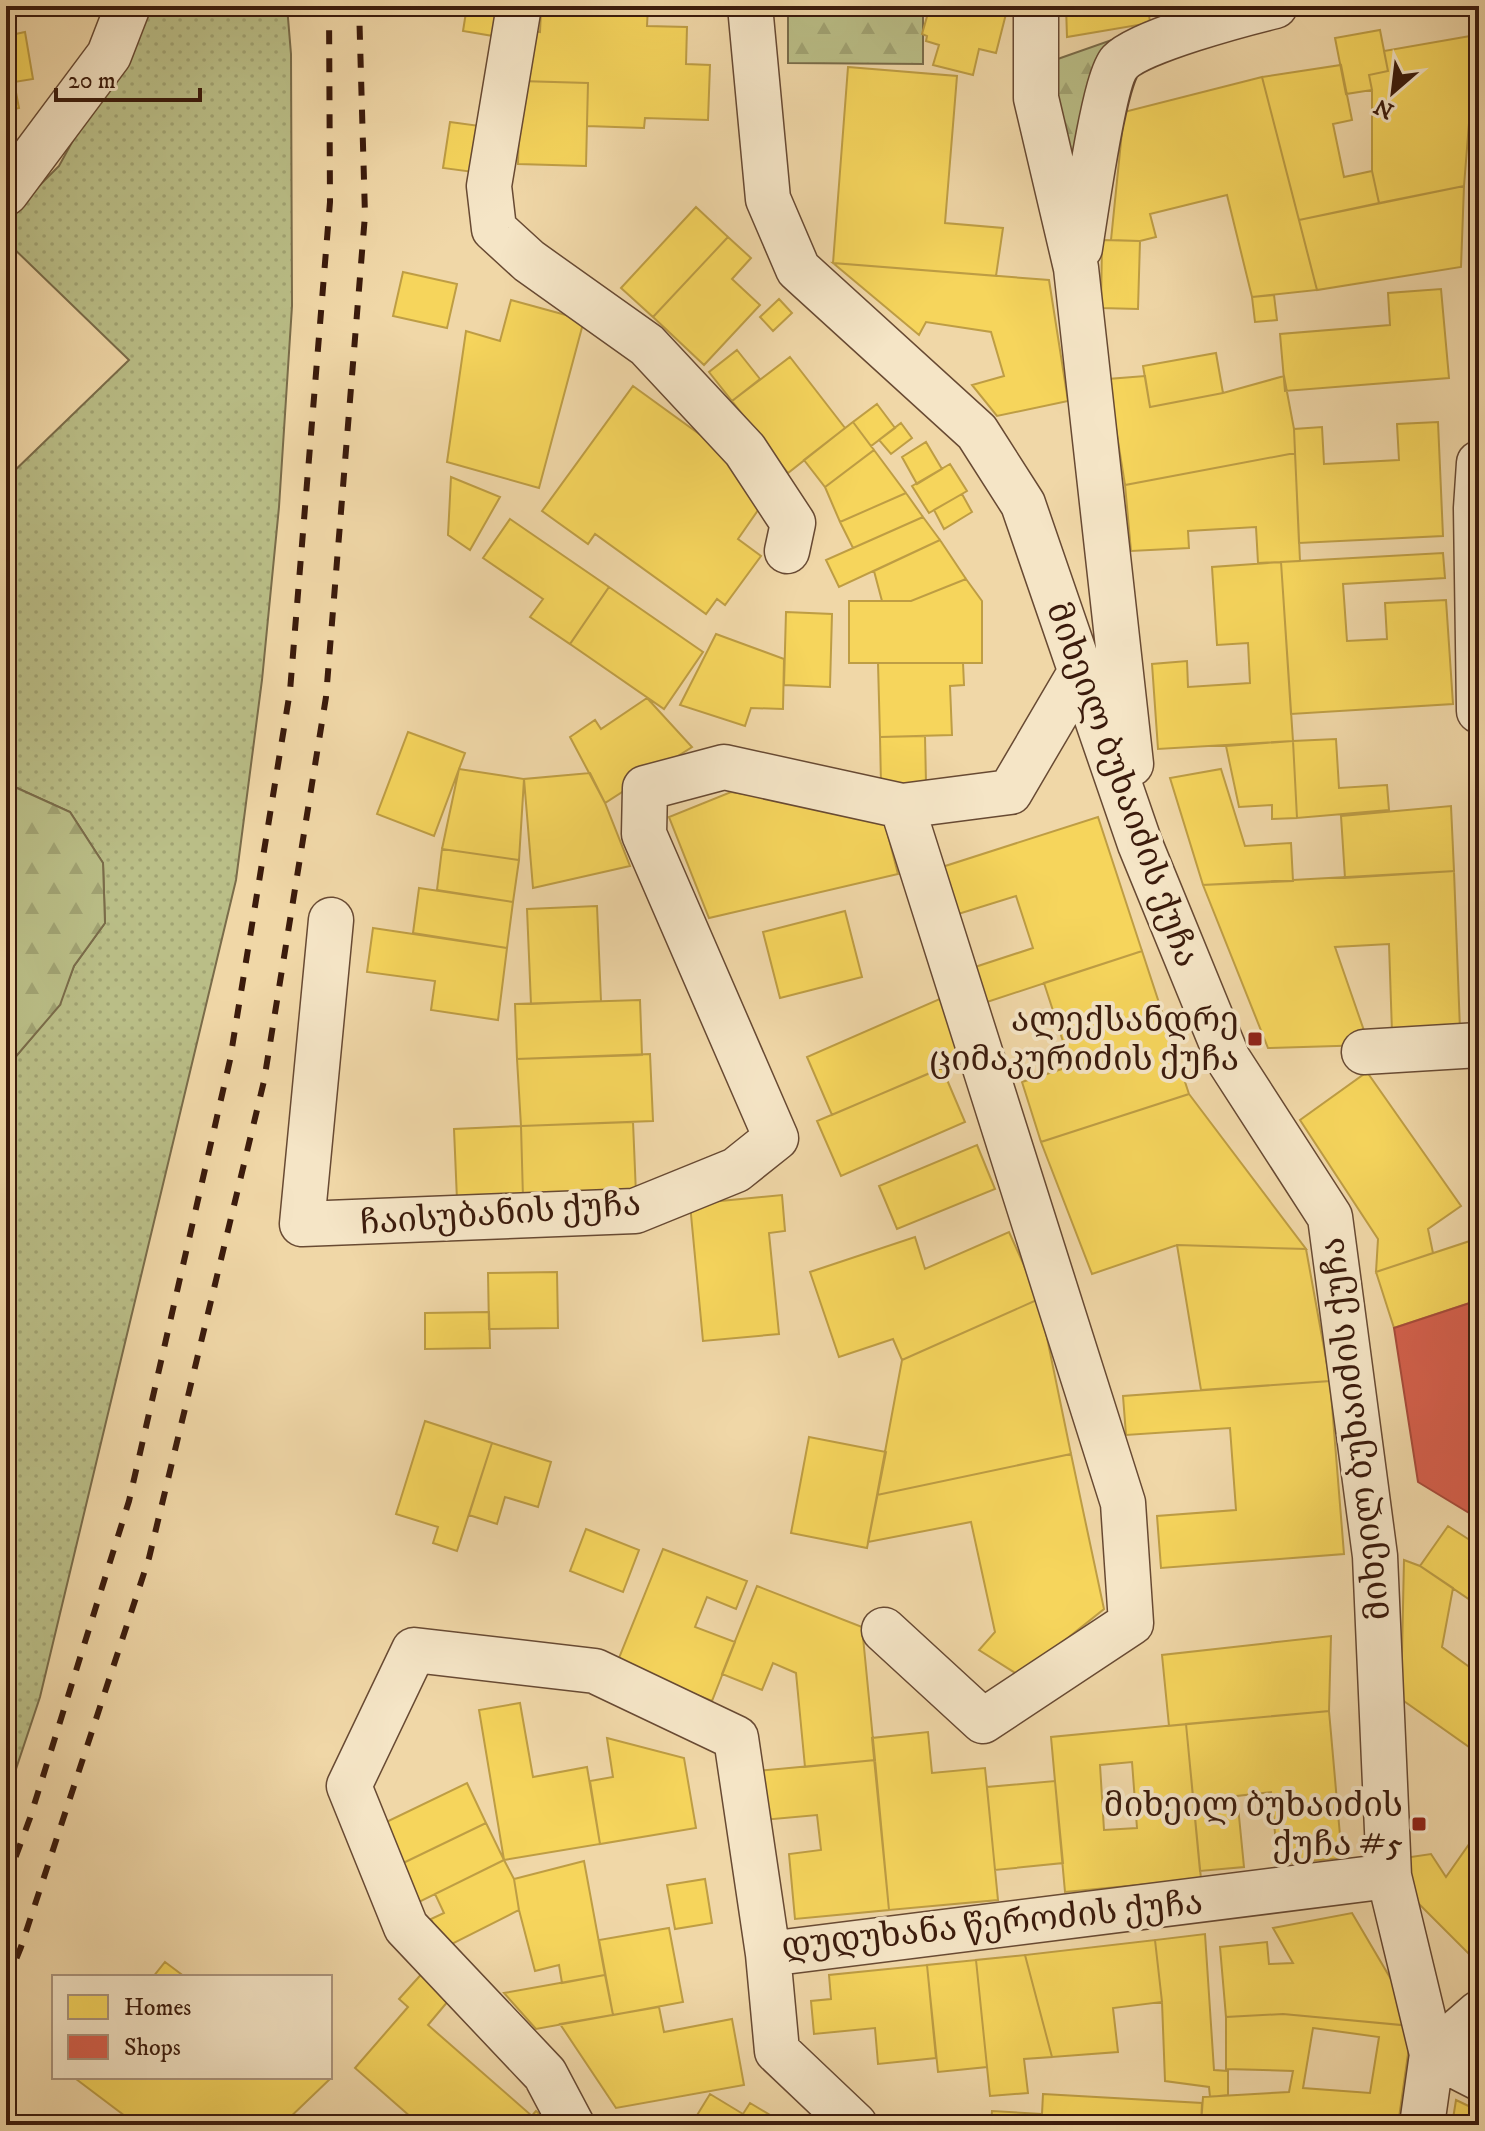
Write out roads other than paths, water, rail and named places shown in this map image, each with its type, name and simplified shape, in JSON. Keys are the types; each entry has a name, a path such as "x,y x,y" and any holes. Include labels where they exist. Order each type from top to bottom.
{"street":[{"path":"6,193 109,55 128,6"},
{"path":"519,6 489,186 494,229 529,261 647,345 745,450 793,523 787,551"},
{"name":"მიხეილ ბუხაიძის ქუჩა","path":"750,6 768,199 798,269 977,432 1023,504 1140,844 1228,1059 1330,1217 1375,1556 1389,1876 1432,2054"},
{"path":"1036,6 1036,98 1076,268 1140,844"},
{"path":"1076,268 1105,106 1117,64 1137,48 1275,6"},
{"path":"1479,463 1476,508 1479,711"},
{"name":"ჩაისუბანის ქუჩა","path":"331,920 302,1224 635,1211 736,1170 776,1138 644,834 645,788 724,767 902,806 1010,792 1081,671"},
{"path":"884,1630 983,1721 1131,1623 1123,1503 902,806"},
{"path":"1364,1052 1479,1045"},
{"name":"დუდუხანა წეროძის ქუჩა","path":"572,2125 545,2074 406,1927 349,1786 414,1650 595,1671 736,1738 768,1954 1389,1876"},
{"path":"768,1954 777,2051 855,2125"},
{"path":"1422,2125 1432,2054 1479,2013"},
{"path":"1432,2054 1479,2078"}],"railway":[{"path":"6,1883 30,1818 129,1501 230,1060 290,691 330,202 329,6"},
{"path":"6,1984 21,1947 149,1558 264,1081 326,697 365,215 359,6"}],"place":[{"name":"ალექსანდრე ციმაკურიძის ქუჩა","path":"1255,1039"},
{"name":"მიხეილ ბუხაიძის ქუჩა #5","path":"1419,1824"}]}
